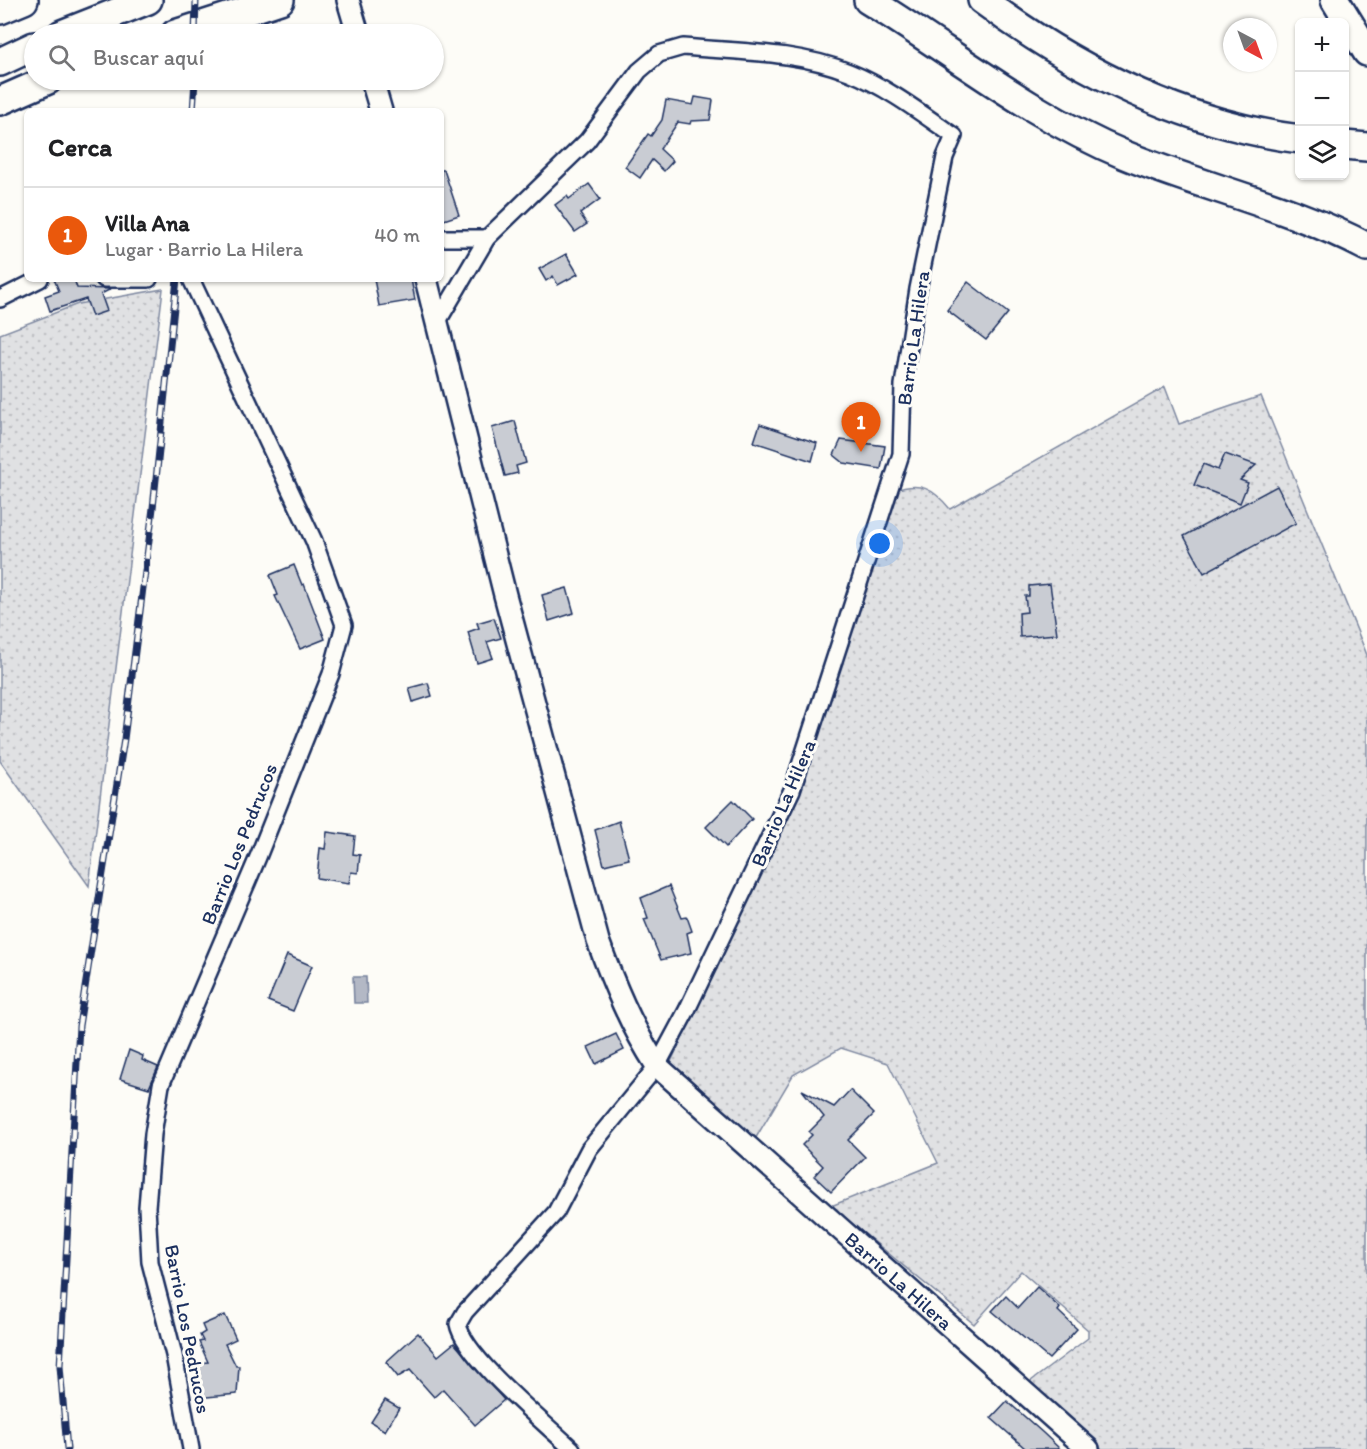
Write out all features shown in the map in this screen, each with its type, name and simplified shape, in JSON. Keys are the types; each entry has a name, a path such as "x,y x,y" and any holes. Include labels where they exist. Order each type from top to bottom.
{"highway":[{"path":"0,10 24,0"},
{"path":"87,24 148,0"},
{"path":"206,24 280,0"},
{"path":"868,0 987,80 1078,133 1180,176 1302,217 1367,247"},
{"path":"982,0 1064,56 1144,96 1220,123 1295,138"},
{"path":"1335,0 1367,52"},
{"path":"0,62 24,51"},
{"path":"0,101 25,90"},
{"path":"1349,145 1367,147"}],"street":[{"path":"348,0 355,24"},
{"name":"Barrio La Hilera","path":"437,323 487,238 586,141 639,71 659,54 670,49 682,47 793,56 824,63 880,87 954,136 945,157 918,289 903,385 901,454 883,502 814,728 792,790 687,1010 657,1066 589,1149 556,1212 465,1312 458,1323 460,1335 474,1354 572,1449"},
{"path":"375,90 380,108"},
{"path":"444,238 487,238"},
{"path":"0,299 34,282"},
{"name":"Barrio Los Pedrucos","path":"191,1449 174,1355 150,1262 147,1207 153,1134 161,1085 262,847 331,674 344,625 314,541 192,282"},
{"name":"Barrio La Hilera","path":"427,282 505,595 598,941 627,1014 657,1066 1088,1449"}],"shaded area":[{"path":"163,289 89,886 0,761 0,334 78,304"},
{"path":"1165,387 1179,424 1261,396 1367,655 1367,1449 1100,1449 1027,1384 1088,1338 1088,1330 1021,1271 974,1324 831,1206 938,1163 888,1063 841,1048 793,1075 754,1141 669,1066 793,799 826,711 893,491 911,487 925,488 938,496 950,509"},
{"path":"353,977 366,977 367,1003 354,1003"}],"building":[{"path":"695,97 713,100 710,120 691,121 690,124 678,122 660,149 673,161 664,171 652,160 640,178 625,167 648,134 651,136 662,120 666,100 693,105"},
{"path":"444,170 459,215 444,220"},
{"path":"589,184 600,199 580,214 587,224 575,232 555,205 567,196 569,199"},
{"path":"566,254 578,274 558,285 553,276 546,281 539,269"},
{"path":"55,282 75,282 77,288 111,289 101,294 107,311 92,316 86,299 50,311 45,296 59,291"},
{"path":"375,282 412,282 415,300 379,306"},
{"path":"968,282 1008,313 986,340 947,310"},
{"path":"515,421 526,463 516,466 518,473 505,476 492,428"},
{"path":"760,424 817,443 812,461 754,442"},
{"path":"841,440 885,446 881,469 844,463 834,455"},
{"path":"1225,454 1256,465 1240,480 1248,483 1240,503 1194,485 1203,464 1218,470"},
{"path":"1277,486 1296,523 1204,573 1184,536"},
{"path":"294,565 302,585 304,584 325,639 300,649 275,596 278,595 270,575"},
{"path":"1050,584 1057,634 1020,637 1019,613 1027,612 1025,596 1029,596 1029,586"},
{"path":"567,588 574,613 549,621 542,595"},
{"path":"494,618 501,638 487,642 493,658 477,663 468,632 479,628 477,623"},
{"path":"428,683 432,696 413,702 409,688"},
{"path":"733,800 752,819 726,847 706,827"},
{"path":"619,821 629,859 604,865 595,830"},
{"path":"327,832 355,836 353,854 360,855 358,873 351,872 349,883 317,878 320,848 325,849"},
{"path":"669,886 682,918 687,917 692,931 687,933 691,953 661,960 644,919 648,918 641,898"},
{"path":"287,955 312,966 293,1011 268,1001"},
{"path":"616,1034 624,1050 596,1064 588,1047"},
{"path":"129,1050 143,1056 142,1060 158,1067 149,1088 120,1079"},
{"path":"802,1090 834,1107 850,1090 874,1114 848,1140 865,1157 831,1192 814,1176 823,1166 802,1145 812,1135 809,1132 824,1117"},
{"path":"1037,1287 1060,1308 1058,1311 1077,1329 1049,1359 992,1311 1006,1296 1018,1308"},
{"path":"225,1315 236,1339 225,1344 236,1366 239,1366 237,1394 197,1398 195,1363 208,1362 199,1342 203,1341 200,1335 205,1332 202,1325"},
{"path":"418,1333 438,1356 454,1343 504,1400 475,1425 443,1389 434,1397 410,1370 398,1377 386,1362"},
{"path":"385,1400 399,1408 385,1431 371,1422"},
{"path":"1007,1401 1060,1449 1026,1449 991,1418"}],"railway":[{"path":"195,24 196,0"},
{"path":"193,108 194,90"},
{"path":"67,1449 60,1366 79,1026 124,739 153,508 177,282"}],"place":[{"name":"Villa Ana","path":"861,452"}]}
